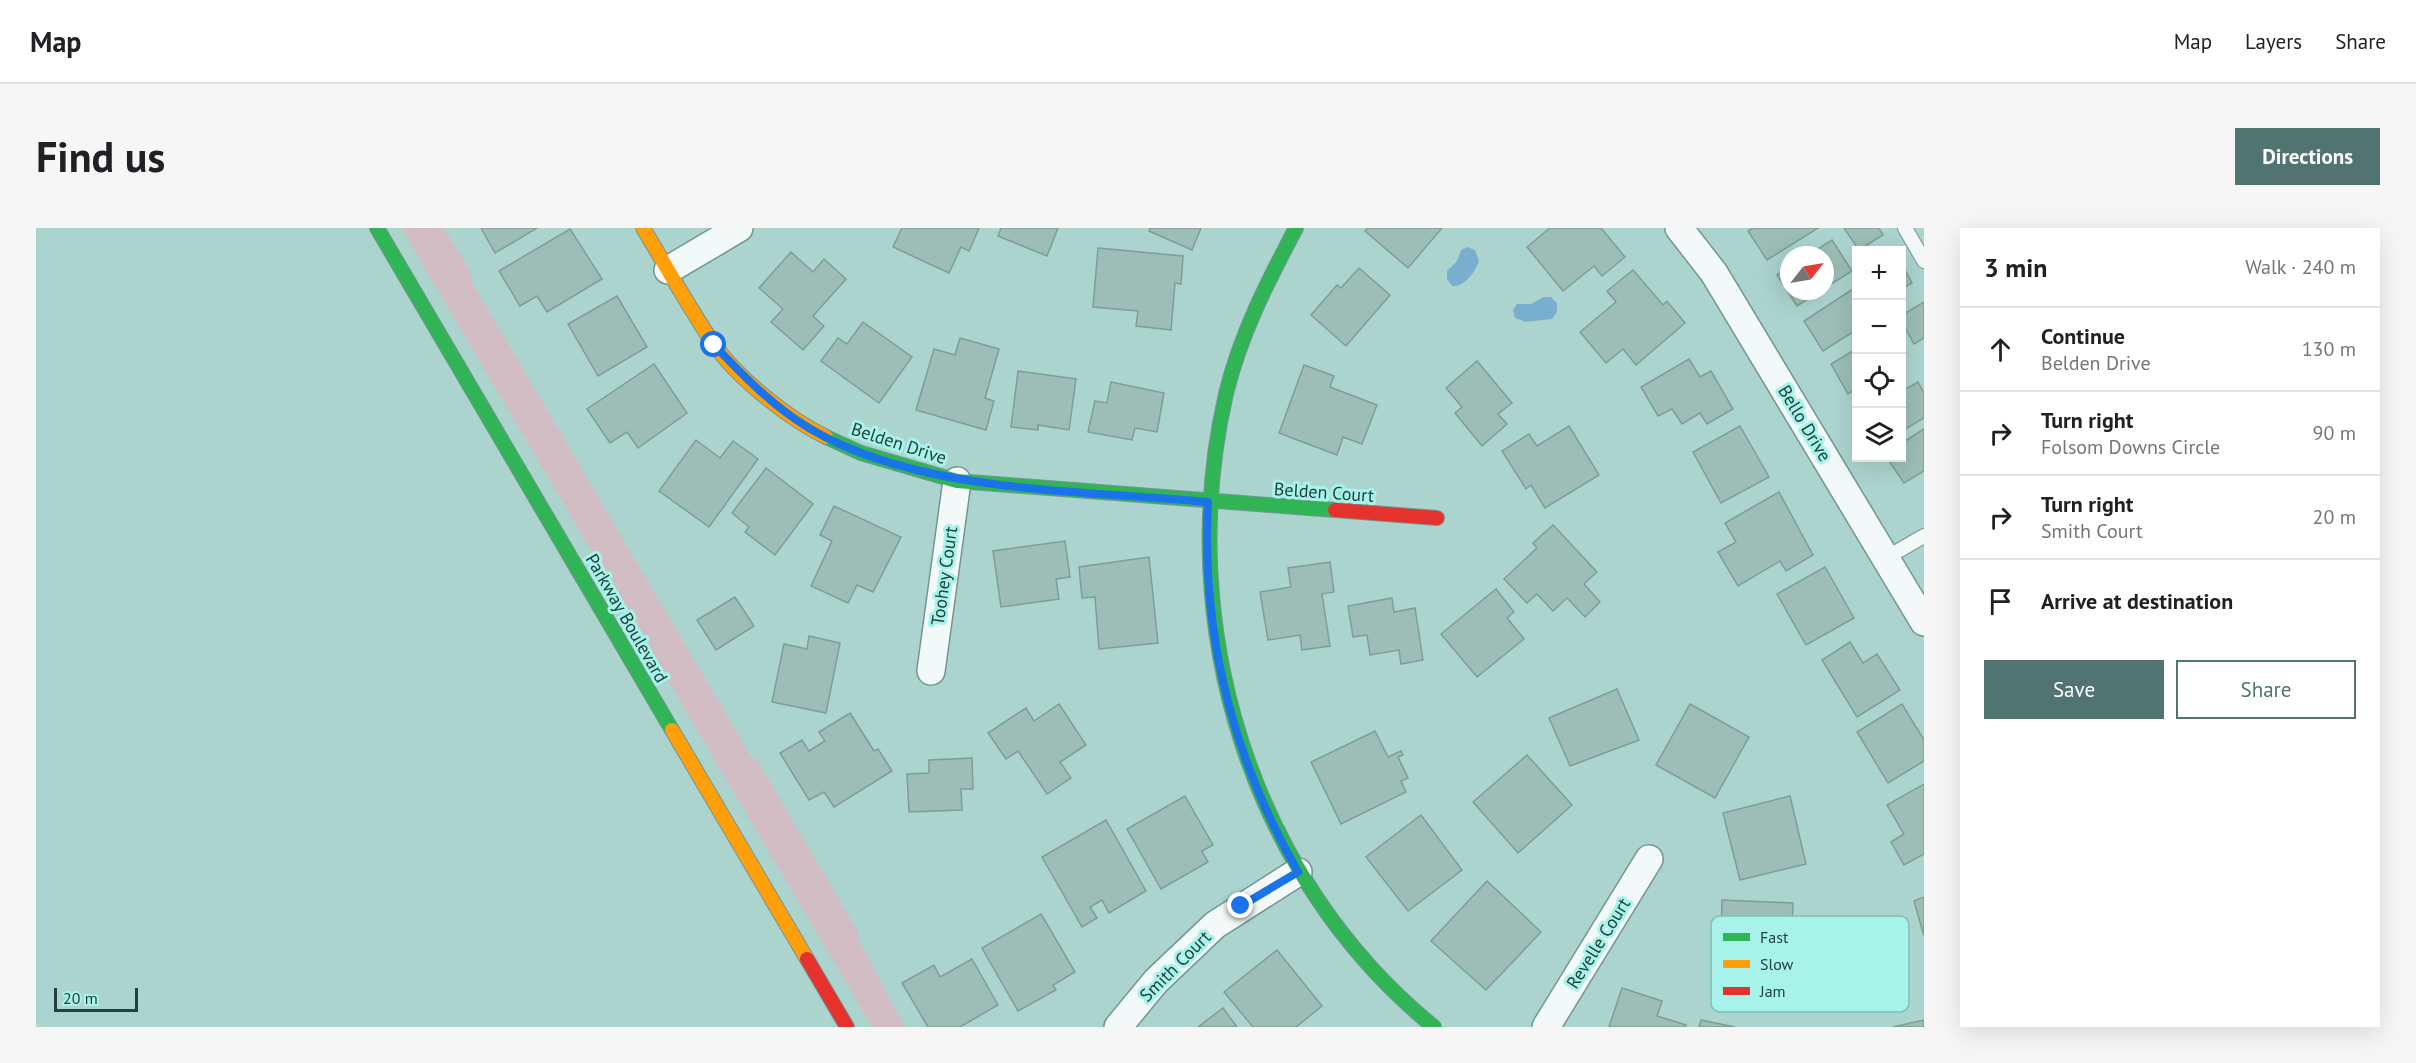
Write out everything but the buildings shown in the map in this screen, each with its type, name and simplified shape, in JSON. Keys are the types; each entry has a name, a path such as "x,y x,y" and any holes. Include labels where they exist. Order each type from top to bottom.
{"street":[{"name":"Parkway Boulevard","path":"376,228 847,1027"},
{"name":"Belden Drive","path":"643,228 714,345 760,393 810,429 861,453 957,481 1208,502"},
{"path":"668,270 740,228"},
{"path":"1296,228 1268,277 1230,377 1213,456 1208,502 1206,546 1209,607 1226,702 1253,782 1276,834 1298,872 1346,939 1367,963 1434,1027"},
{"name":"Bello Drive","path":"1679,228 1714,273 1924,622"},
{"name":"Toohey Court","path":"931,671 957,481"},
{"name":"Belden Court","path":"1208,502 1437,518"},
{"name":"Revelle Court","path":"1546,1027 1649,860"},
{"name":"Smith Court","path":"1118,1027 1156,981 1215,925 1298,872"}],"lane":[{"path":"1905,228 1924,261"},
{"path":"1886,558 1924,536"}],"shaded area":[{"path":"401,228 444,228 473,276 470,279 753,760 756,758 859,933 856,935 905,1027 872,1027"}],"water":[{"path":"1467,247 1475,250 1479,261 1475,270 1465,281 1452,286 1447,279 1447,271 1457,261 1461,250"},
{"path":"1544,297 1551,297 1557,303 1557,312 1552,319 1526,322 1515,318 1513,310 1517,304 1531,304"}],"traffic: fast":[{"path":"377,228 672,730"},
{"path":"1296,228 1265,288 1247,330 1226,394 1212,481 1210,569 1220,656 1241,740 1273,822 1316,897 1370,966 1434,1027"},
{"path":"826,437 861,453 957,481 1335,510"}],"traffic: slow":[{"path":"643,228 695,315 723,356 780,409 826,437"},
{"path":"672,730 807,959"}],"traffic: jam":[{"path":"1335,510 1437,518"},
{"path":"807,959 847,1027"}],"route":[{"path":"714,345 760,393 810,429 861,453 957,481 1208,502 1206,546 1209,607 1226,702 1253,782 1276,834 1298,872 1241,906"}]}
